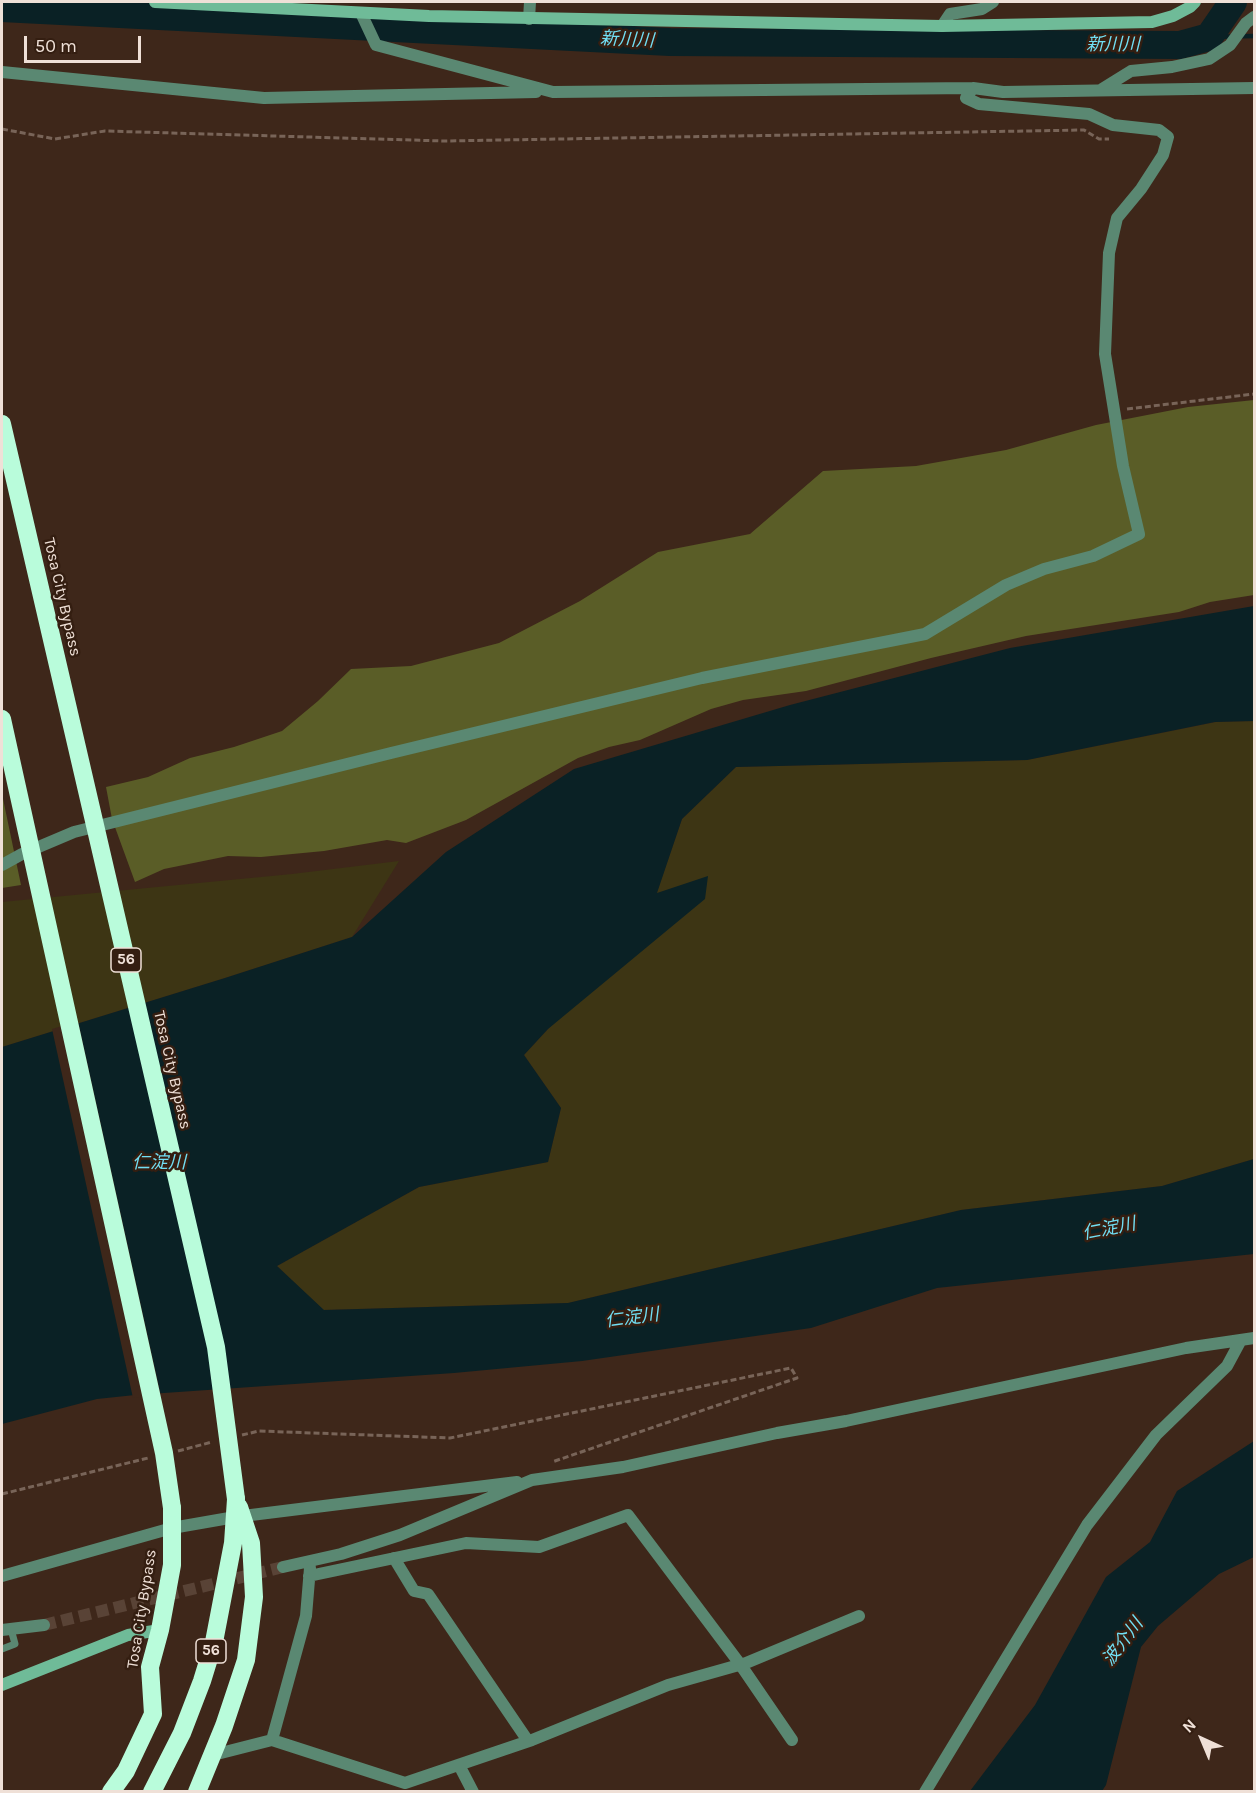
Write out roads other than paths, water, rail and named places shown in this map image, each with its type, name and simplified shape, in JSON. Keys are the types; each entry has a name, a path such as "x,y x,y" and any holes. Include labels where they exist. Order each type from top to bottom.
{"highway":[{"name":"Tosa City Bypass","path":"2,424 216,1347 238,1511 214,1642 182,1733 152,1791"},
{"name":"Tosa City Bypass","path":"2,719 164,1453 172,1508 172,1565 160,1630 150,1667 153,1714 126,1771 111,1791"},
{"path":"197,1791 224,1726 246,1660 254,1597 251,1543 238,1511"}],"main road":[{"path":"155,2 529,19 942,26 1152,22 1173,16 1195,2"},
{"path":"2,1685 128,1635 160,1630"}],"street":[{"path":"529,19 530,2"},
{"path":"942,26 950,14 982,9 993,2"},
{"path":"362,12 376,45 551,92"},
{"path":"1101,90 1131,72 1172,67 1209,59 1230,45 1246,23 1254,17"},
{"path":"2,72 264,98 551,92 973,88 1003,92 1254,88"},
{"path":"2,865 74,832 702,678 925,634 1006,585 1044,569 1093,556 1139,534 1123,466 1105,354 1109,253 1118,218 1141,189 1162,155 1168,137 1159,130 1113,124 1089,114 979,104 966,99 973,88"},
{"path":"2,1576 238,1511 536,1479 623,1467 1186,1348 1254,1338"},
{"path":"925,1791 1087,1525 1156,1435 1227,1366 1241,1340"},
{"path":"283,1567 341,1554 400,1535 536,1479"},
{"path":"309,1576 466,1542 539,1547 628,1515 740,1664 792,1740"},
{"path":"394,1558 414,1591 428,1594 528,1741"},
{"path":"272,1740 306,1616 310,1561"},
{"path":"213,1755 272,1740 405,1783 528,1741 668,1685 740,1664 859,1616"},
{"path":"6,1630 44,1625"},
{"path":"459,1764 473,1791"}],"lane":[{"path":"2,1649 15,1644 6,1630"}],"water":[{"name":"仁淀川","path":"1254,606 1254,721 1215,722 1027,760 736,767 682,819 657,893 708,876 705,899 548,1029 524,1055 561,1108 548,1162 419,1187 277,1266 324,1310 568,1303 961,1210 1162,1186 1254,1159 1254,1254 937,1288 811,1328 582,1361 454,1373 97,1399 2,1424 2,1047 352,937 446,852 574,769 790,705 1010,648"},
{"name":"波介川","path":"1254,1441 1254,1557 1219,1574 1158,1626 1141,1647 1106,1785 1102,1791 970,1791 1035,1705 1106,1577 1150,1542 1177,1491"}],"waterway":[{"name":"新川川","path":"2,8 670,42 1180,45 1209,37 1233,2"},
{"path":"1209,37 1254,36"}],"tunnel":[{"path":"44,1625 283,1567"}]}
